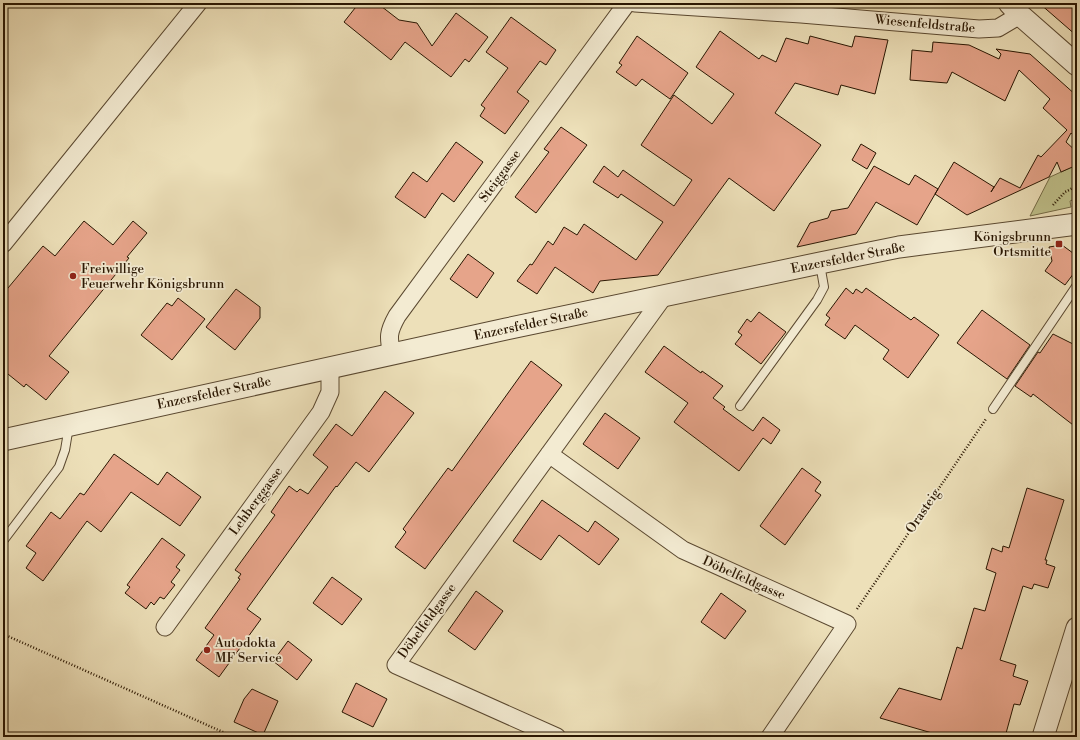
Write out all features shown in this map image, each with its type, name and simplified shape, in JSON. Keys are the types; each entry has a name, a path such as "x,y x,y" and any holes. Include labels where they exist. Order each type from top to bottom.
{"street":[{"path":"3,244 198,3"},
{"name":"Steiggasse","path":"392,355 388,338 389,332 397,316 627,3"},
{"name":"Wiesenfeldstraße","path":"635,3 801,14 979,29 998,28 1015,9"},
{"path":"1015,9 1077,65"},
{"name":"Enzersfelder Straße","path":"3,440 506,329 820,263 899,248 1069,225"},
{"name":"Döbelfeldgasse","path":"557,737 396,665 664,296"},
{"name":"Lehberggasse","path":"165,627 321,412 330,392 330,368"},
{"name":"Döbelfeldgasse","path":"549,454 683,550 846,624"},
{"path":"770,737 846,624"},
{"path":"1043,737 1077,628"}],"lane":[{"path":"740,406 817,300 824,287 820,263"},
{"path":"993,409 1077,285"},
{"path":"3,541 59,467 66,450 69,425"}],"path":[{"path":"1050,208 1061,196 1077,186"},
{"name":"Orasteig","path":"846,624 993,409"},
{"path":"3,634 234,737"}],"green space":[{"path":"1072,167 1075,169 1077,167 1077,198 1070,201 1071,207 1030,216 1050,177"}],"building":[{"path":"359,3 377,3 399,20 417,23 432,46 456,13 488,37 469,62 465,59 451,77 405,42 391,60 344,22"},
{"path":"1039,3 1077,3 1077,36"},
{"path":"511,17 556,50 546,65 540,61 517,92 529,101 505,134 480,116 485,108 481,105 508,68 486,52"},
{"path":"720,31 759,59 762,55 776,62 786,38 808,44 810,36 852,47 855,36 888,40 875,94 841,85 838,95 795,83 775,113 821,145 774,211 729,178 658,275 600,281 593,293 555,267 537,294 517,281 530,264 532,265 548,241 553,245 564,227 577,235 584,224 636,260 663,222 621,194 618,198 593,182 604,166 618,177 623,170 674,206 692,180 641,145 674,95 712,124 734,94 696,67"},
{"path":"637,36 688,73 670,99 642,79 636,86 616,72 622,65 619,63"},
{"path":"933,42 969,45 999,59 1001,54 996,49 1030,54 1077,96 1077,139 1071,133 1066,142 1077,152 1077,165 1061,172 1057,162 1049,177 967,215 935,194 954,162 994,187 991,192 1000,178 1020,188 1038,155 1041,157 1067,130 1043,108 1050,99 1019,70 1005,101 952,72 947,83 910,80 912,50 932,52"},
{"path":"561,127 587,145 536,213 515,197 549,152 544,149"},
{"path":"456,142 483,162 454,202 442,193 425,218 395,197 413,172 427,182"},
{"path":"861,144 876,153 867,169 852,160"},
{"path":"874,166 909,185 915,175 938,189 917,225 876,202 856,234 797,247 810,223 828,218 831,211 848,208"},
{"path":"84,221 113,245 133,221 147,233 127,257 129,258 49,356 69,372 46,400 26,384 24,387 3,370 3,294 43,246 55,256"},
{"path":"1062,245 1077,256 1077,269 1065,285 1045,271 1052,261 1049,247"},
{"path":"468,254 494,273 477,298 450,279"},
{"path":"846,288 853,294 856,289 862,293 866,288 911,320 914,317 939,335 908,378 883,359 889,350 855,325 845,339 825,325 830,318 826,315"},
{"path":"236,289 260,307 260,318 235,350 206,327"},
{"path":"178,298 205,319 172,360 141,335 167,303 172,306"},
{"path":"982,310 1030,345 1007,379 957,343"},
{"path":"759,312 786,332 761,364 735,344 742,335 738,332 747,319 751,322"},
{"path":"1053,334 1077,346 1077,428 1033,394 1031,397 1015,386 1038,352 1040,353"},
{"path":"664,346 701,373 702,371 723,386 713,398 725,407 723,409 753,431 763,417 780,430 771,444 763,438 739,471 674,422 688,403 645,372"},
{"path":"531,361 562,385 425,569 395,547 406,532 403,529 448,468 452,471"},
{"path":"385,391 414,413 369,472 356,462 337,487 336,486 247,609 261,619 219,677 196,660 214,635 205,628 240,579 238,578 241,574 235,570 275,515 271,512 289,486 297,492 300,489 308,494 328,467 313,455 336,424 352,436"},
{"path":"605,413 640,438 618,469 583,444"},
{"path":"114,454 158,485 167,472 201,497 180,526 131,492 101,532 87,521 43,581 26,568 36,553 26,546 51,512 60,519 80,493 84,495"},
{"path":"802,468 821,482 815,491 821,495 785,545 760,526"},
{"path":"1027,488 1064,500 1045,560 1047,560 1046,564 1055,567 1048,588 1034,584 1032,589 1023,586 1000,660 1016,665 1013,676 1028,681 1020,705 1014,704 1005,737 946,737 880,718 899,688 941,700 957,647 962,649 974,608 985,611 996,573 986,569 992,548 1002,552 1003,546 1009,548"},
{"path":"542,500 588,532 595,521 619,539 599,565 559,535 541,560 513,541"},
{"path":"162,538 185,555 176,567 180,570 171,582 175,585 164,599 160,597 154,605 151,602 146,609 125,593 130,587 127,585"},
{"path":"332,577 362,599 342,625 313,603"},
{"path":"476,591 503,611 475,650 448,631"},
{"path":"721,593 746,611 725,639 701,622"},
{"path":"288,641 312,660 297,680 273,661"},
{"path":"356,683 387,699 373,727 342,712"},
{"path":"252,689 278,701 263,735 234,722 244,699"}],"place":[{"name":"Königsbrunn Ortsmitte","path":"1059,244"},
{"name":"Freiwillige Feuerwehr Königsbrunn","path":"73,276"},
{"name":"Autodokta MF Service","path":"207,650"}]}
